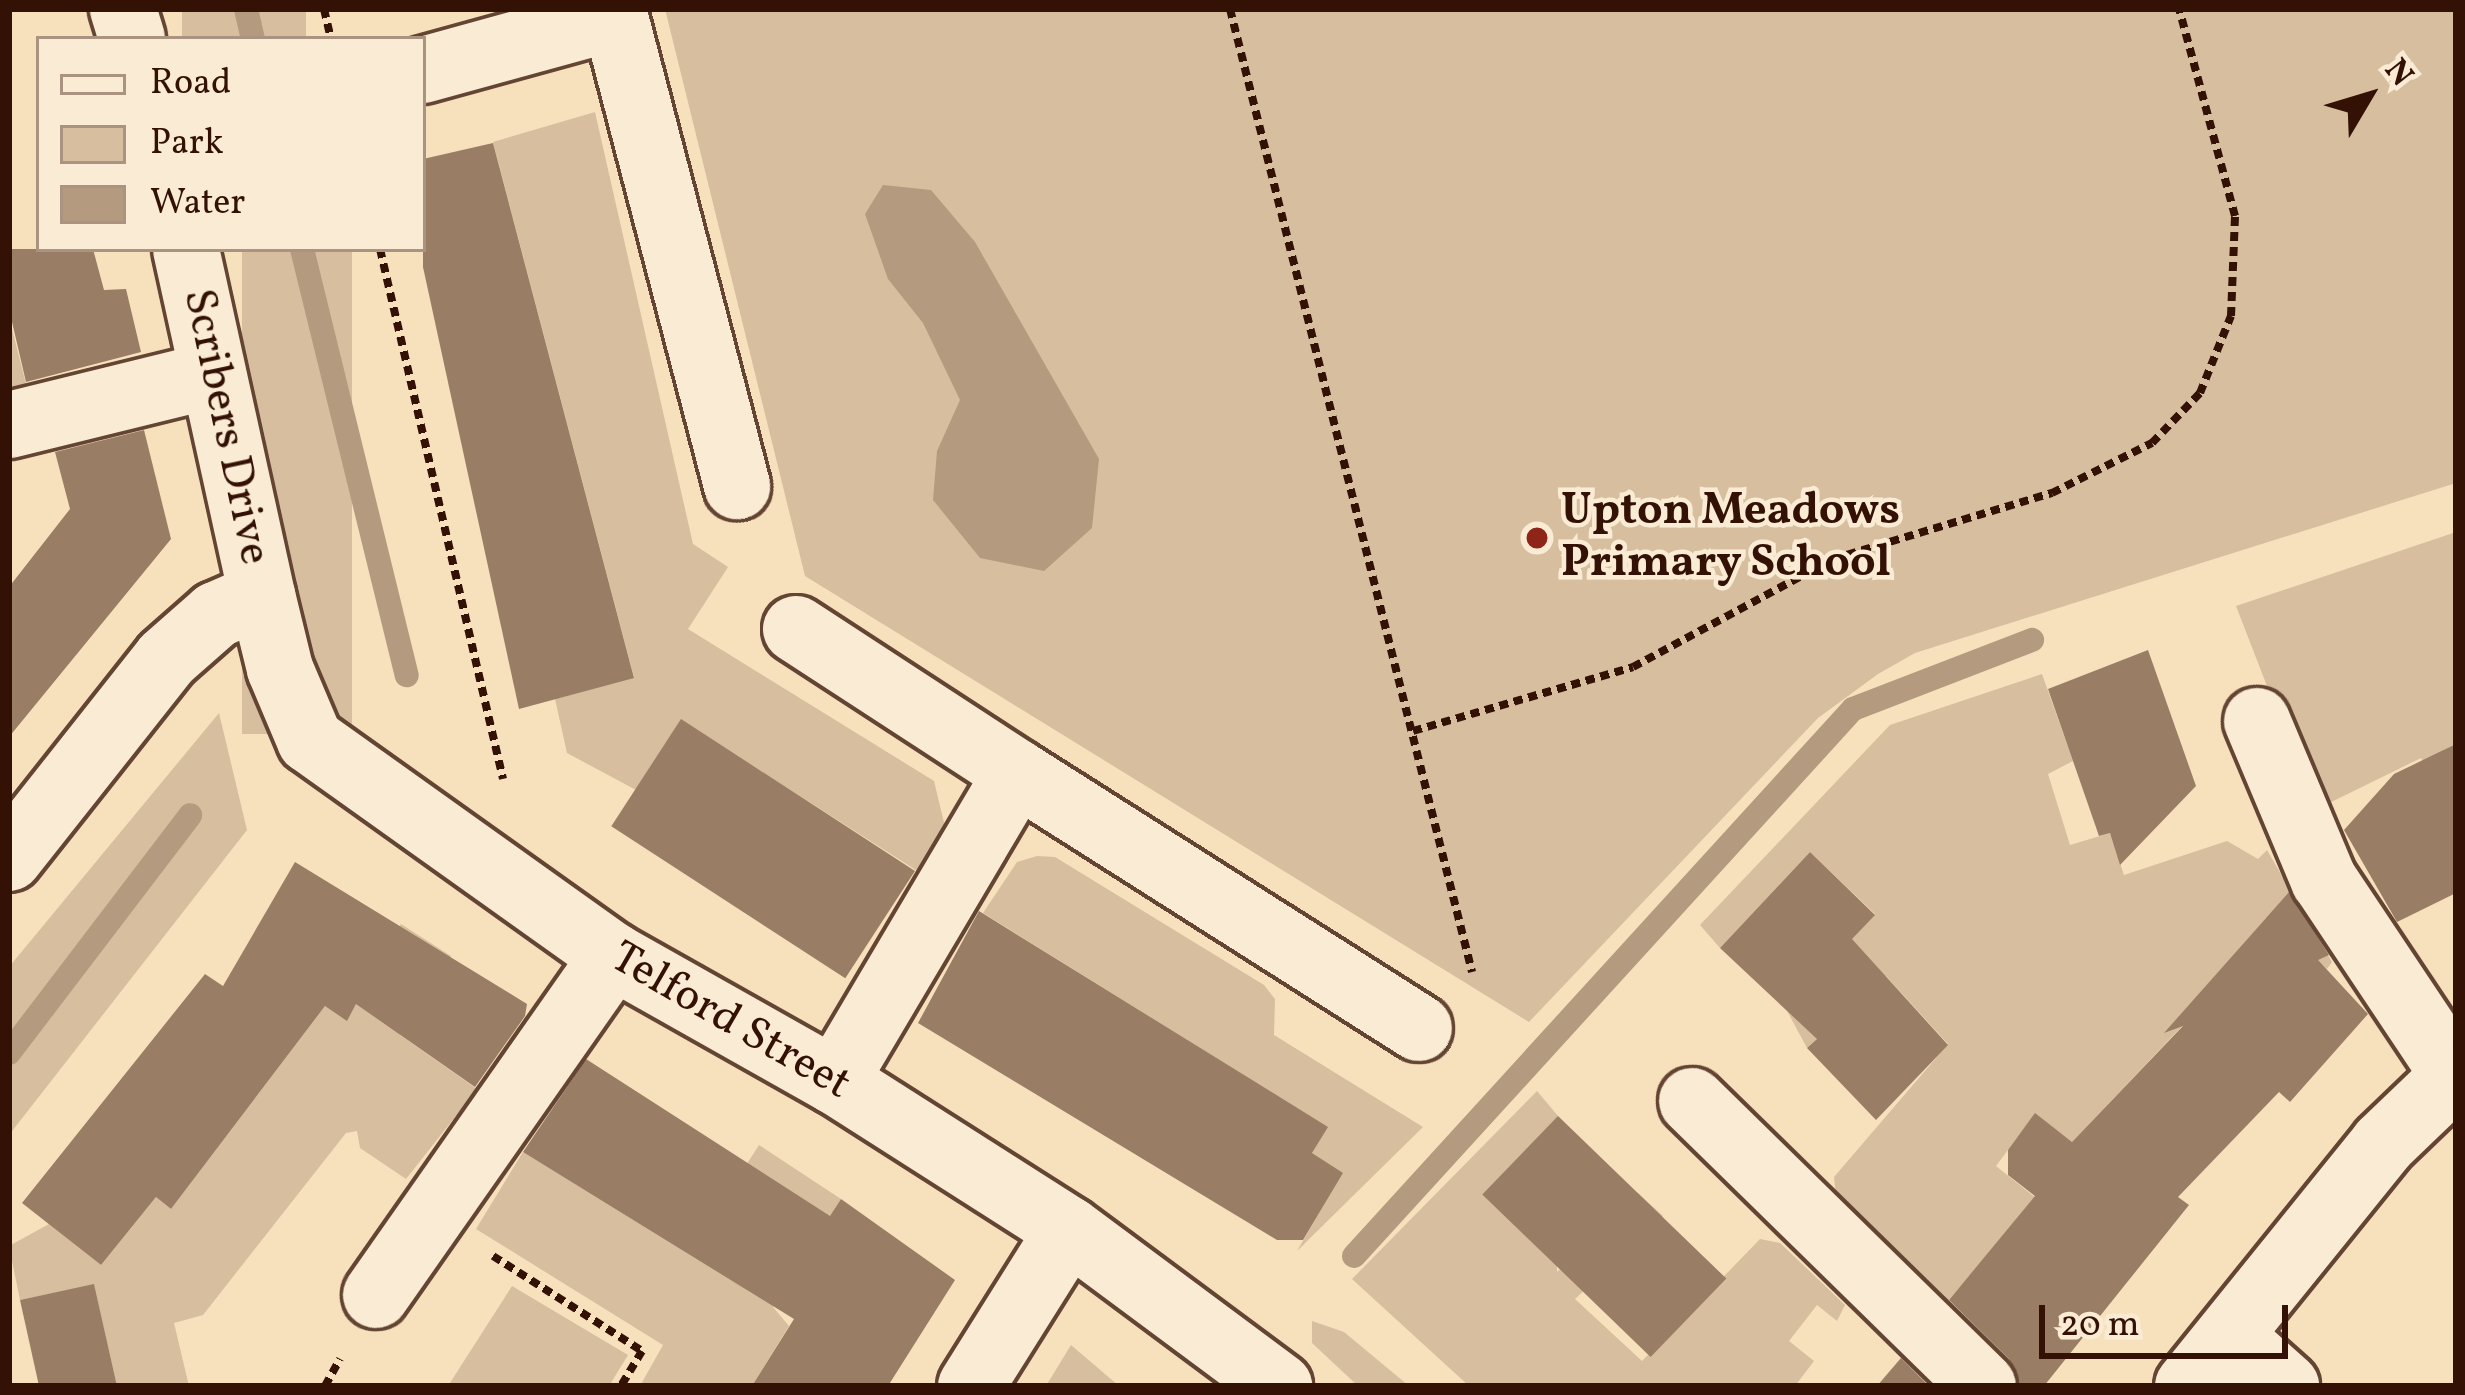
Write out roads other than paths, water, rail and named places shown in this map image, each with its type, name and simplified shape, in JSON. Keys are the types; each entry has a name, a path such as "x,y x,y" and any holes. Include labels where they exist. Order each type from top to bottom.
{"street":[{"path":"426,69 615,17 737,486"},
{"name":"Scribers Drive","path":"9,858 166,659 216,615 262,595 187,252"},
{"path":"9,425 213,375"},
{"name":"Telford Street","path":"262,595 280,669 310,740 613,956 835,1081 1069,1230 1279,1386"},
{"path":"796,629 1419,1028"},
{"path":"2188,1386 2383,1144 2455,1074 2324,880 2257,722"},
{"path":"835,1081 1017,772"},
{"path":"376,1295 613,956"},
{"path":"1692,1101 1983,1386"},
{"path":"971,1386 1069,1230"},
{"path":"2231,1337 2286,1386"}],"water":[{"path":"883,185 931,190 975,242 1099,459 1092,528 1044,571 980,558 933,500 937,451 960,400 923,323 888,279 865,214"}],"waterway":[{"path":"246,9 252,36"},
{"path":"303,252 407,675"},
{"path":"1354,1256 1853,709 2032,640"},
{"path":"9,1053 190,815"}],"place":[{"name":"Upton Meadows Primary School","path":"1537,538"}]}
